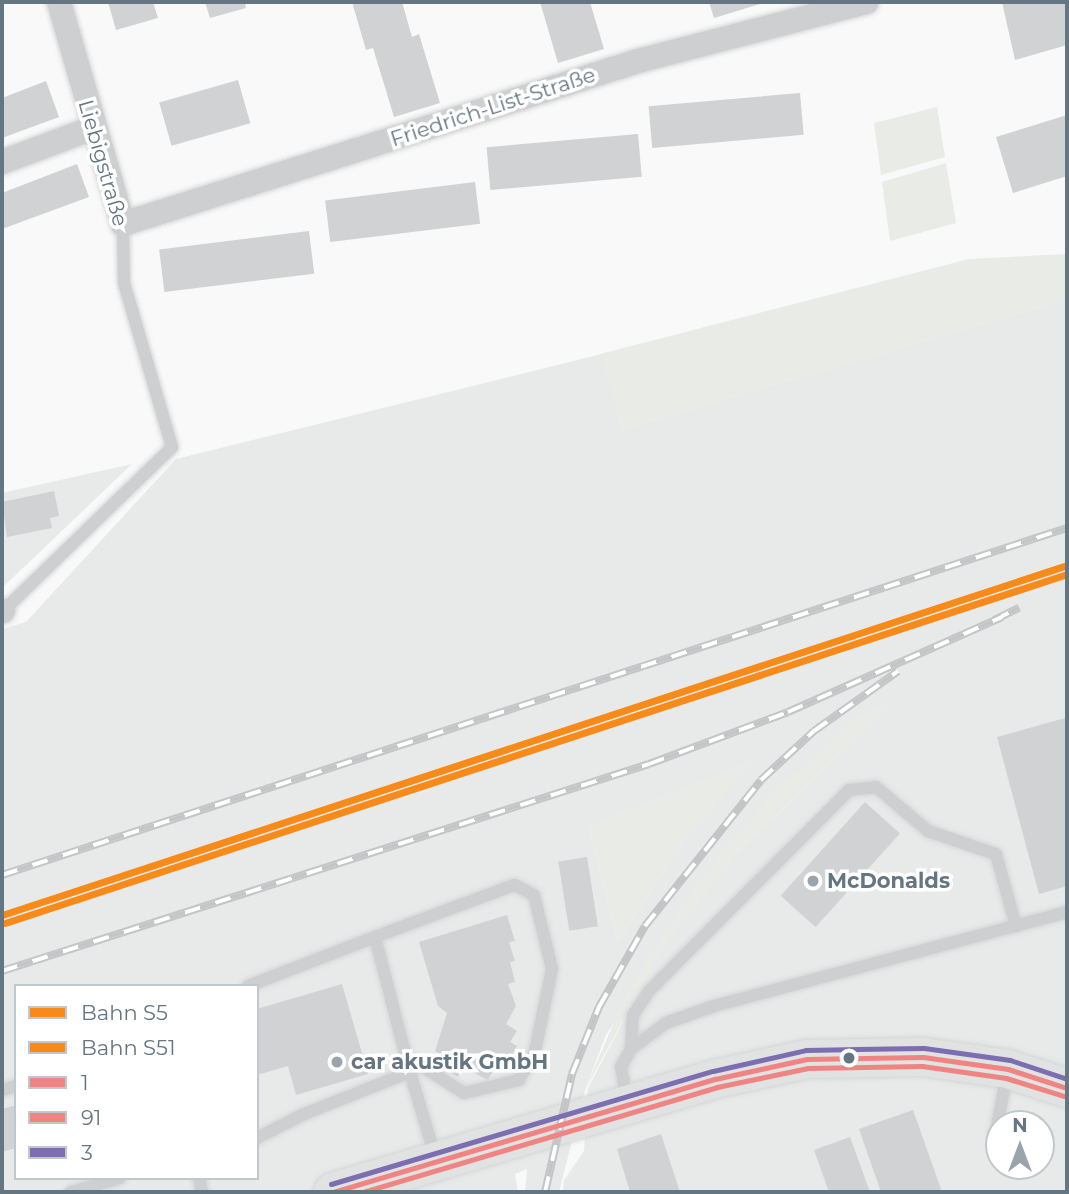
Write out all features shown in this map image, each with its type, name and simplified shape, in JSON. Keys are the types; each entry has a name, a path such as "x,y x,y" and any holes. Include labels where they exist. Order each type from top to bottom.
{"main road":[{"path":"333,1192 740,1072 807,1059 882,1054 1008,1069 1067,1088"}],"street":[{"name":"Liebigstraße","path":"59,2 93,128 123,224"},
{"name":"Friedrich-List-Straße","path":"123,224 638,61 866,2"},
{"path":"2,162 93,128"}],"lane":[{"name":"Liebigstraße","path":"2,611 172,447 124,284 123,224"},
{"path":"628,1105 621,1079 631,1049 633,1015 649,991 849,790 876,787 928,831 996,854 1016,926"},
{"path":"253,984 514,885 534,895 552,969 535,1051 519,1080 464,1093 407,1058"},
{"path":"631,1049 649,1032 714,1006 1067,912"},
{"path":"375,937 437,1163"},
{"path":"1000,1110 1008,1069"},
{"path":"259,1137 303,1114 410,1072"},
{"path":"71,1192 113,1180"}],"shaded area":[{"path":"937,107 945,157 881,175 874,123"},
{"path":"946,163 956,223 890,241 882,182"},
{"path":"1067,254 1067,299 622,429 600,354 969,259"},
{"path":"1067,299 1067,1192 563,1192 564,1180 584,1151 588,1088 661,949 738,853 895,700 722,852 606,1035 585,1090 559,1192 525,1192 527,1169 515,1174 518,1192 2,1192 2,629 26,622 176,459 602,354 622,429","holes":["754,761 687,836 618,942 588,827"]},
{"path":"132,464 2,588 2,493"},
{"path":"897,698 738,853 662,949 585,1090 627,992 680,907 722,852 770,796 863,712"},
{"path":"756,760 687,836 618,942 588,827"}],"building":[{"path":"108,2 153,2 158,18 116,30"},
{"path":"205,2 245,2 246,8 210,18"},
{"path":"352,2 402,2 412,37 419,34 440,103 394,117 373,48 366,50"},
{"path":"540,2 590,2 604,49 558,63"},
{"path":"709,2 759,2 760,4 714,18"},
{"path":"1002,2 1067,2 1067,45 1015,60"},
{"path":"238,80 250,123 172,146 159,103"},
{"path":"46,81 59,117 2,138 2,98"},
{"path":"800,93 804,135 652,148 649,106"},
{"path":"1067,115 1067,176 1013,193 996,137"},
{"path":"638,134 642,177 490,190 487,147"},
{"path":"77,164 89,197 2,229 2,193"},
{"path":"475,182 480,224 330,242 325,200"},
{"path":"309,231 314,274 164,292 159,249"},
{"path":"54,491 59,516 50,518 52,528 7,537 2,502"},
{"path":"1065,718 1067,886 1039,894 997,737"},
{"path":"865,802 900,833 816,927 781,896"},
{"path":"587,857 598,926 569,931 558,862"},
{"path":"507,915 515,941 509,942 515,961 510,962 515,982 508,984 516,1006 506,1024 517,1031 510,1042 517,1046 508,1062 500,1058 488,1080 463,1067 458,1077 441,1067 447,1058 435,1051 447,1013 438,1006 419,942"},
{"path":"342,984 368,1074 296,1095 288,1066 259,1074 259,1008"},
{"path":"14,1106 14,1149 2,1152 2,1109"},
{"path":"913,1110 942,1192 881,1192 859,1129"},
{"path":"661,1134 680,1192 630,1192 617,1149"},
{"path":"850,1137 870,1192 829,1192 814,1150"}],"railway":[{"path":"2,875 1067,528"},
{"path":"994,620 1019,608"},
{"path":"2,971 649,764 788,712 1002,617"},
{"path":"545,1192 572,1074 599,1007 645,926 761,780 814,731 898,671"}],"rail line":[{"name":"S5","path":"2,915 1067,565"},
{"name":"S51","path":"5,923 1067,574"}],"transit line":[{"name":"3","path":"331,1184 713,1071 806,1050 924,1048 1010,1060 1067,1079"},
{"name":"1","path":"333,1192 715,1079 807,1059 923,1057 1008,1069 1067,1088"},
{"name":"91","path":"363,1192 717,1087 808,1068 922,1066 1006,1078 1064,1096"}],"place":[{"name":"McDonalds","path":"813,881"},
{"name":"car akustik GmbH","path":"337,1062"}]}
